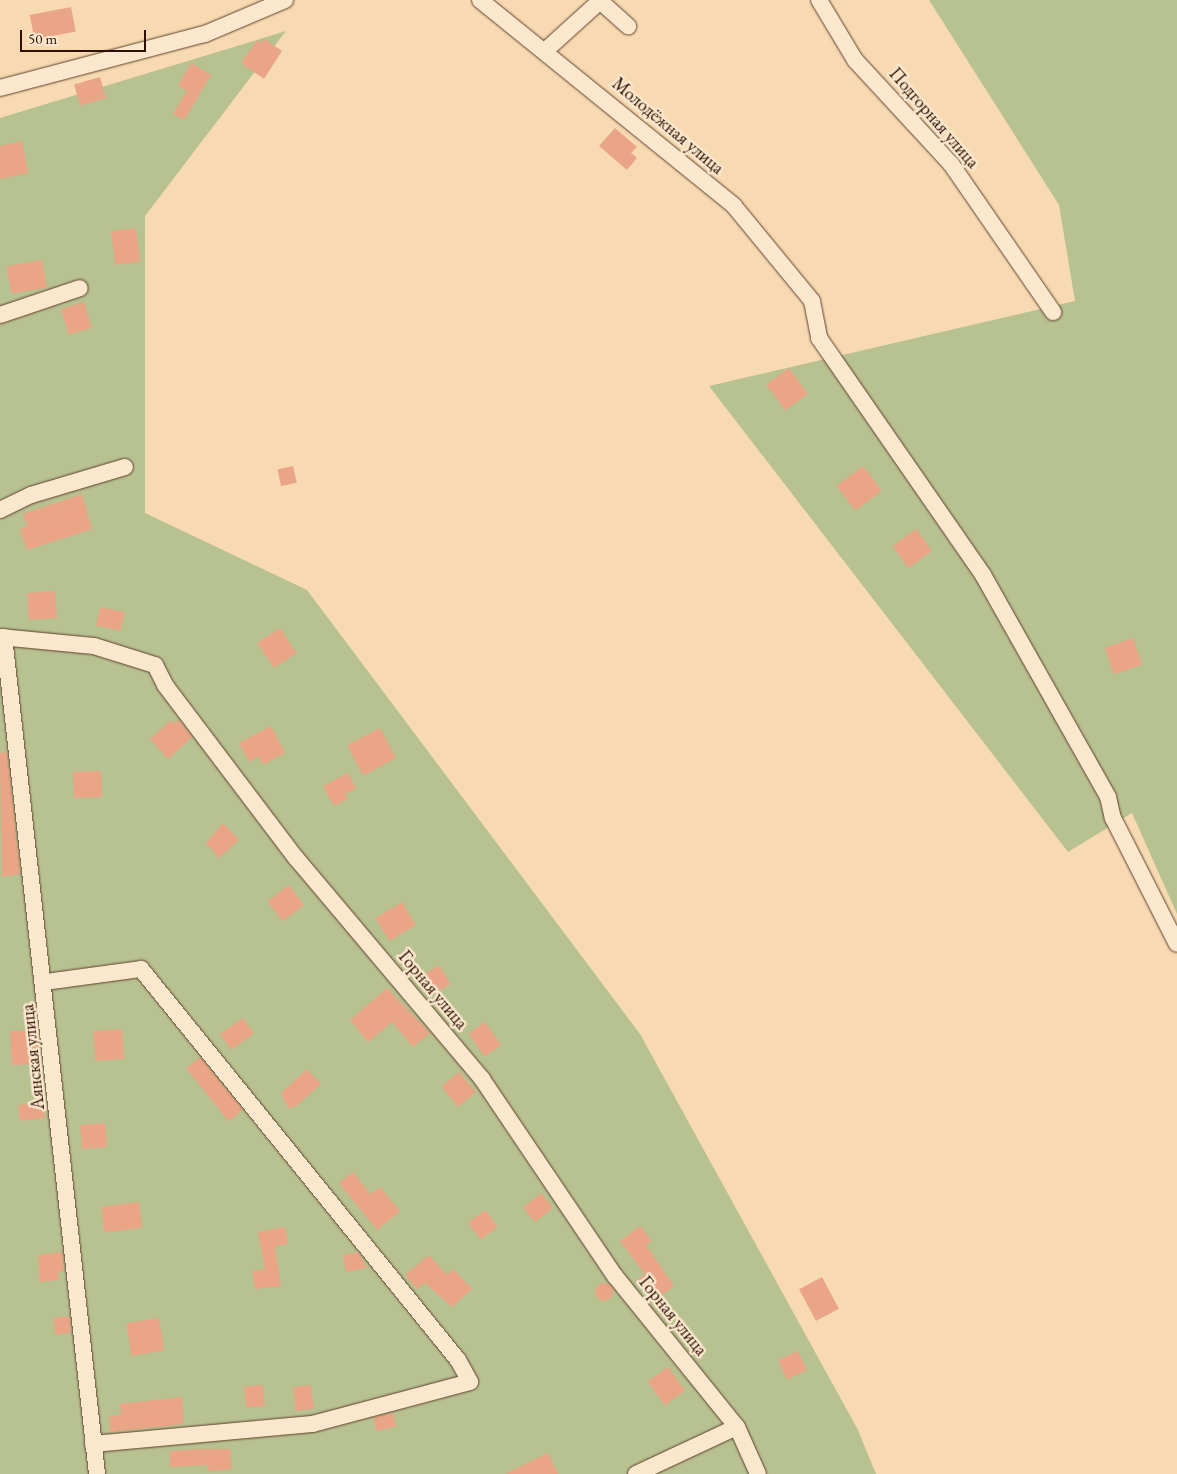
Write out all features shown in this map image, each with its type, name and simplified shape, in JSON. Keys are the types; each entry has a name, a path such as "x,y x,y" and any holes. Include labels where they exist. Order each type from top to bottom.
{"street":[{"path":"0,88 205,34 284,0"},
{"name":"Молодёжная улица","path":"480,0 546,50 734,206 812,301 819,338 988,584 1108,798 1113,818 1177,944"},
{"name":"Подгорная улица","path":"819,0 855,60 951,164 1053,312"},
{"path":"546,50 599,1 628,26"},
{"path":"0,315 80,288"},
{"path":"0,510 31,496 125,467"},
{"name":"Аянская улица","path":"2,637 45,982 97,1474"},
{"name":"Горная улица","path":"2,637 94,646 155,665 165,685 296,858 482,1079 615,1276 737,1427 758,1474"},
{"path":"45,982 141,969 458,1360 470,1382 312,1424 93,1444"},
{"path":"636,1474 737,1427"}],"green space":[{"path":"929,0 1177,0 1177,914 1132,813 1068,852 709,386 1075,301 1059,205"},
{"path":"286,31 145,216 145,513 307,590 640,1034 858,1430 876,1474 0,1474 0,118"}],"building":[{"path":"71,7 76,32 35,40 30,15"},
{"path":"265,39 282,51 264,79 241,63 257,40 262,43"},
{"path":"191,63 211,75 184,120 173,114 187,91 178,85"},
{"path":"100,77 106,98 80,106 74,84"},
{"path":"615,128 637,147 631,153 637,158 627,170 599,146"},
{"path":"22,141 28,173 0,179 0,146"},
{"path":"136,228 140,262 115,265 111,231"},
{"path":"42,260 47,288 11,294 7,266"},
{"path":"84,302 92,328 69,335 61,309"},
{"path":"789,368 808,394 785,410 766,384"},
{"path":"293,466 297,483 281,486 277,470"},
{"path":"863,466 882,491 855,511 837,486"},
{"path":"82,494 92,529 27,550 20,529 27,526 23,514"},
{"path":"916,529 932,551 908,568 893,546"},
{"path":"55,591 57,618 29,620 27,593"},
{"path":"100,607 124,612 121,631 96,626"},
{"path":"280,628 296,653 274,668 257,643"},
{"path":"1133,638 1142,664 1114,674 1105,648"},
{"path":"171,720 174,724 179,720 192,737 168,759 150,739"},
{"path":"271,726 285,753 263,765 259,756 249,762 239,743"},
{"path":"380,728 396,758 363,775 347,745"},
{"path":"7,752 20,874 2,877 0,753"},
{"path":"101,771 102,797 74,798 73,772"},
{"path":"348,773 356,788 345,794 348,799 334,806 323,786"},
{"path":"223,823 239,840 219,858 206,843"},
{"path":"289,885 304,905 282,921 267,901"},
{"path":"402,902 416,925 389,941 375,918"},
{"path":"439,965 451,984 429,997 418,978"},
{"path":"387,988 430,1033 413,1047 392,1022 368,1042 350,1020"},
{"path":"243,1018 254,1034 231,1050 220,1034"},
{"path":"485,1022 501,1045 485,1056 469,1033"},
{"path":"122,1029 124,1059 95,1061 93,1031"},
{"path":"38,1030 40,1053 35,1053 36,1064 12,1065 10,1031"},
{"path":"200,1057 243,1110 229,1121 186,1068"},
{"path":"307,1069 321,1084 295,1107 288,1108 281,1093"},
{"path":"459,1072 476,1092 458,1107 441,1087"},
{"path":"43,1102 45,1118 20,1121 18,1105"},
{"path":"105,1123 107,1147 82,1149 80,1125"},
{"path":"353,1172 370,1194 380,1187 400,1211 377,1230 339,1183"},
{"path":"541,1193 553,1208 535,1222 523,1207"},
{"path":"139,1202 142,1228 104,1232 101,1207"},
{"path":"485,1210 498,1227 481,1239 468,1223"},
{"path":"640,1226 652,1241 646,1245 674,1286 652,1302 637,1280 645,1274 620,1241"},
{"path":"285,1227 288,1244 275,1246 281,1286 255,1289 252,1271 265,1269 258,1232"},
{"path":"62,1252 64,1271 58,1272 59,1280 40,1282 38,1255"},
{"path":"358,1252 367,1268 346,1272 343,1255"},
{"path":"429,1255 447,1275 453,1269 472,1289 452,1307 425,1283 417,1289 405,1275"},
{"path":"822,1277 839,1309 816,1321 799,1289"},
{"path":"604,1283 610,1286 613,1292 610,1298 604,1301 598,1298 595,1292 598,1286"},
{"path":"69,1316 71,1333 55,1335 53,1318"},
{"path":"159,1318 164,1351 132,1356 126,1323"},
{"path":"798,1351 807,1370 787,1379 778,1360"},
{"path":"668,1367 685,1390 665,1405 648,1382"},
{"path":"263,1385 265,1406 246,1408 244,1387"},
{"path":"311,1385 314,1409 296,1411 293,1387"},
{"path":"182,1397 184,1424 110,1432 109,1416 121,1415 120,1404"},
{"path":"393,1413 396,1427 376,1431 373,1417"},
{"path":"230,1449 232,1469 208,1471 208,1465 170,1467 170,1451"},
{"path":"548,1453 558,1474 505,1474"}]}
